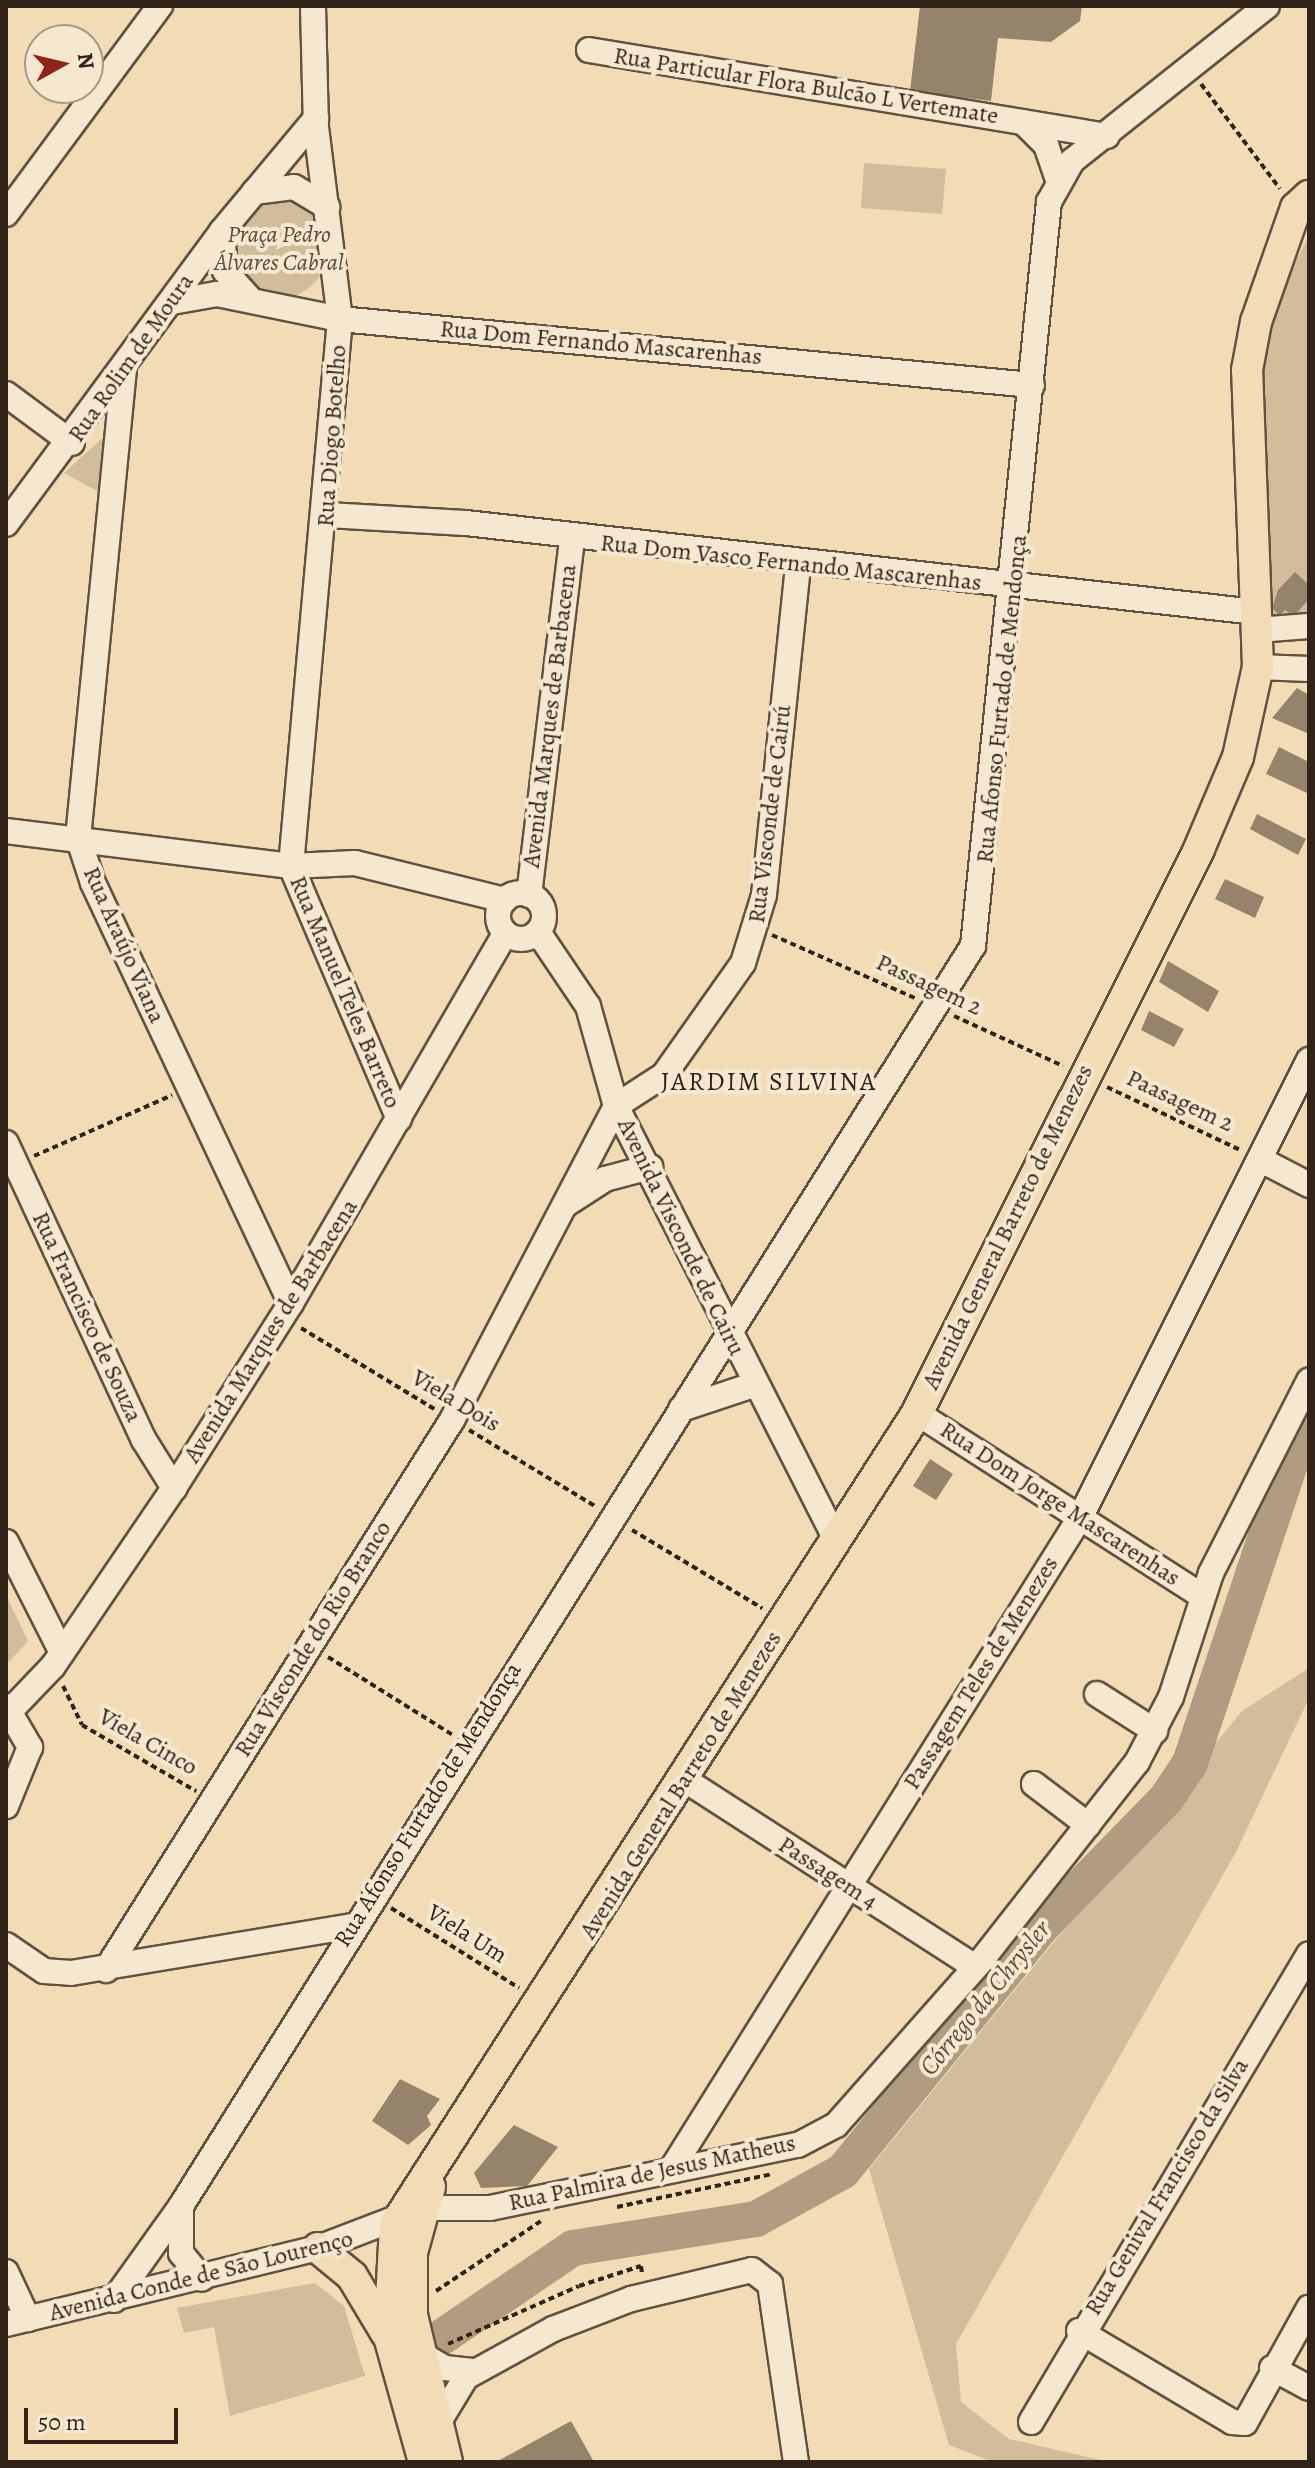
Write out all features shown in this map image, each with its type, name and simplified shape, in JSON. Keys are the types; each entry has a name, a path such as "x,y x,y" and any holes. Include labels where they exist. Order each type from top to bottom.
{"main road":[{"name":"Avenida General Barreto de Menezes","path":"437,2166 917,1413 1215,811 1246,728 1258,667 1247,370 1256,322 1303,202"},
{"path":"437,2166 423,2208 411,2277 429,2348 435,2428 447,2462"},
{"path":"389,2337 395,2225 437,2166"},
{"path":"318,2248 352,2276 389,2337 424,2462"}],"street":[{"path":"6,214 160,6"},
{"name":"Rua Diogo Botelho","path":"300,864 340,319 316,118 313,6"},
{"path":"1058,179 1258,8"},
{"name":"Rua Particular Flora Bulcão L Vertemate","path":"589,50 1107,136"},
{"name":"Rua Rolim de Moura","path":"6,524 72,443 222,231 316,118"},
{"name":"Rua Particular Flora Bulcão L Vertemate","path":"1023,122 1046,145 1058,179"},
{"name":"Rua Afonso Furtado de Mendonça","path":"114,2300 181,2206 467,1743 610,1516 730,1334 973,946 981,912 1045,234 1058,179"},
{"path":"254,192 294,187 327,207"},
{"path":"222,231 225,271 252,301"},
{"path":"287,308 310,301 336,273"},
{"name":"Rua Dom Fernando Mascarenhas","path":"172,302 210,293 340,319 1032,385"},
{"name":"Rua Araújo Viana","path":"124,369 78,837 287,1310"},
{"path":"6,394 72,443"},
{"name":"Rua Dom Vasco Fernando Mascarenhas","path":"327,515 572,538 1013,588 1309,626"},
{"name":"Avenida Marques de Barbacena","path":"529,895 572,538"},
{"name":"Rua Visconde de Cairú","path":"616,1106 664,1075 758,932 798,564"},
{"path":"1258,667 1309,669"},
{"path":"6,831 300,864 344,873 385,870 504,900 529,895 544,914 538,932 519,940 505,934 498,913 504,900"},
{"name":"Rua Manuel Teles Barreto","path":"300,864 399,1119"},
{"name":"Avenida Visconde de Cairu","path":"538,932 588,1006 616,1106 650,1167 753,1385 836,1540"},
{"name":"Avenida Marques de Barbacena","path":"8,1708 58,1660 174,1488 287,1310 505,934"},
{"name":"Passagem Teles de Menezes","path":"671,2170 1081,1516 1309,1060"},
{"name":"Rua Visconde do Rio Branco","path":"106,1970 452,1420 616,1106"},
{"name":"Rua Francisco de Souza","path":"11,1154 144,1440 174,1488"},
{"path":"1261,1160 1309,1185"},
{"name":"Rua Visconde do Rio Branco","path":"563,1207 605,1179 650,1167"},
{"name":"Rua Palmira de Jesus Matheus","path":"423,2208 490,2208 798,2145 836,2125 975,1967 1088,1825 1155,1731 1202,1596 1309,1381"},
{"path":"681,1409 753,1385"},
{"name":"Rua Dom Jorge Mascarenhas","path":"917,1413 1202,1596"},
{"path":"6,1542 58,1660"},
{"path":"1097,1694 1155,1731"},
{"path":"6,1806 30,1747 8,1708"},
{"name":"Passagem 4","path":"682,1778 975,1967"},
{"path":"1034,1784 1088,1825"},
{"path":"6,1945 44,1971 106,1970 353,1926"},
{"name":"Rua Genival Francisco da Silva","path":"1031,2422 1079,2331 1309,1954"},
{"path":"181,2206 181,2253 202,2279"},
{"path":"395,2225 423,2208"},
{"name":"Avenida Conde de São Lourenço","path":"17,2322 202,2279 395,2225"},
{"path":"6,2272 17,2322"},
{"path":"435,2428 453,2390 475,2371 565,2324 647,2295 743,2272 767,2277 796,2462"},
{"path":"1079,2331 1232,2422 1245,2423 1272,2368 1309,2308"},
{"path":"429,2348 445,2368 475,2371"},
{"path":"1272,2368 1309,2388"}],"path":[{"path":"1189,66 1303,202"},
{"name":"Passagem 2","path":"758,932 935,1007 1083,1075"},
{"name":"Paasagem 2","path":"1083,1075 1261,1160"},
{"path":"11,1154 188,1087"},
{"name":"Viela Dois","path":"287,1310 452,1420 696,1572 785,1620"},
{"path":"309,1646 467,1743"},
{"name":"Viela Cinco","path":"58,1660 82,1725 211,1800"},
{"name":"Viela Um","path":"372,1896 543,2003"},
{"path":"609,2208 782,2170"},
{"path":"432,2298 460,2268 547,2219"},
{"path":"429,2348 486,2332 579,2286 641,2266 647,2295"}],"green space":[{"path":"864,163 946,169 942,214 861,208"},
{"name":"Praça Pedro Álvares Cabral","path":"279,200 298,204 314,214 324,230 328,249 324,268 314,284 298,294 279,298 260,294 244,284 234,268 230,249 234,230 244,214 260,204"},
{"path":"1309,236 1309,622 1265,622 1257,398 1276,299"},
{"path":"109,432 101,493 64,473"},
{"path":"6,1595 28,1641 6,1665"},
{"path":"1309,1668 1309,1698 1236,1852 956,2344 961,2402 1009,2439 1109,2462 993,2462 949,2445 869,2169 1242,1711"},
{"path":"315,2283 344,2306 365,2376 230,2416 214,2327 184,2333 177,2308"}],"building":[{"path":"920,6 1082,6 1080,21 1051,42 998,38 991,101 910,91"},
{"path":"1295,572 1309,585 1309,599 1294,616 1285,610 1280,616 1272,608 1278,590"},
{"path":"1297,688 1309,695 1309,734 1272,718"},
{"path":"1279,747 1309,762 1309,794 1266,774"},
{"path":"1257,814 1306,839 1298,855 1250,829"},
{"path":"1225,879 1264,897 1255,918 1215,899"},
{"path":"1168,961 1219,991 1208,1012 1159,982"},
{"path":"1149,1011 1184,1029 1174,1047 1141,1030"},
{"path":"930,1459 953,1474 936,1500 913,1486"},
{"path":"400,2079 440,2099 427,2116 431,2125 408,2145 372,2121"},
{"path":"514,2125 558,2147 527,2186 481,2188 474,2173"},
{"path":"571,2421 594,2462 496,2462"}],"waterway":[{"name":"Córrego da Chrysler","path":"442,2337 573,2248 756,2219 843,2171 1043,1925 1166,1799 1190,1763 1291,1462 1309,1430"}],"district":[{"name":"JARDIM SILVINA","path":"769,1082"}]}
